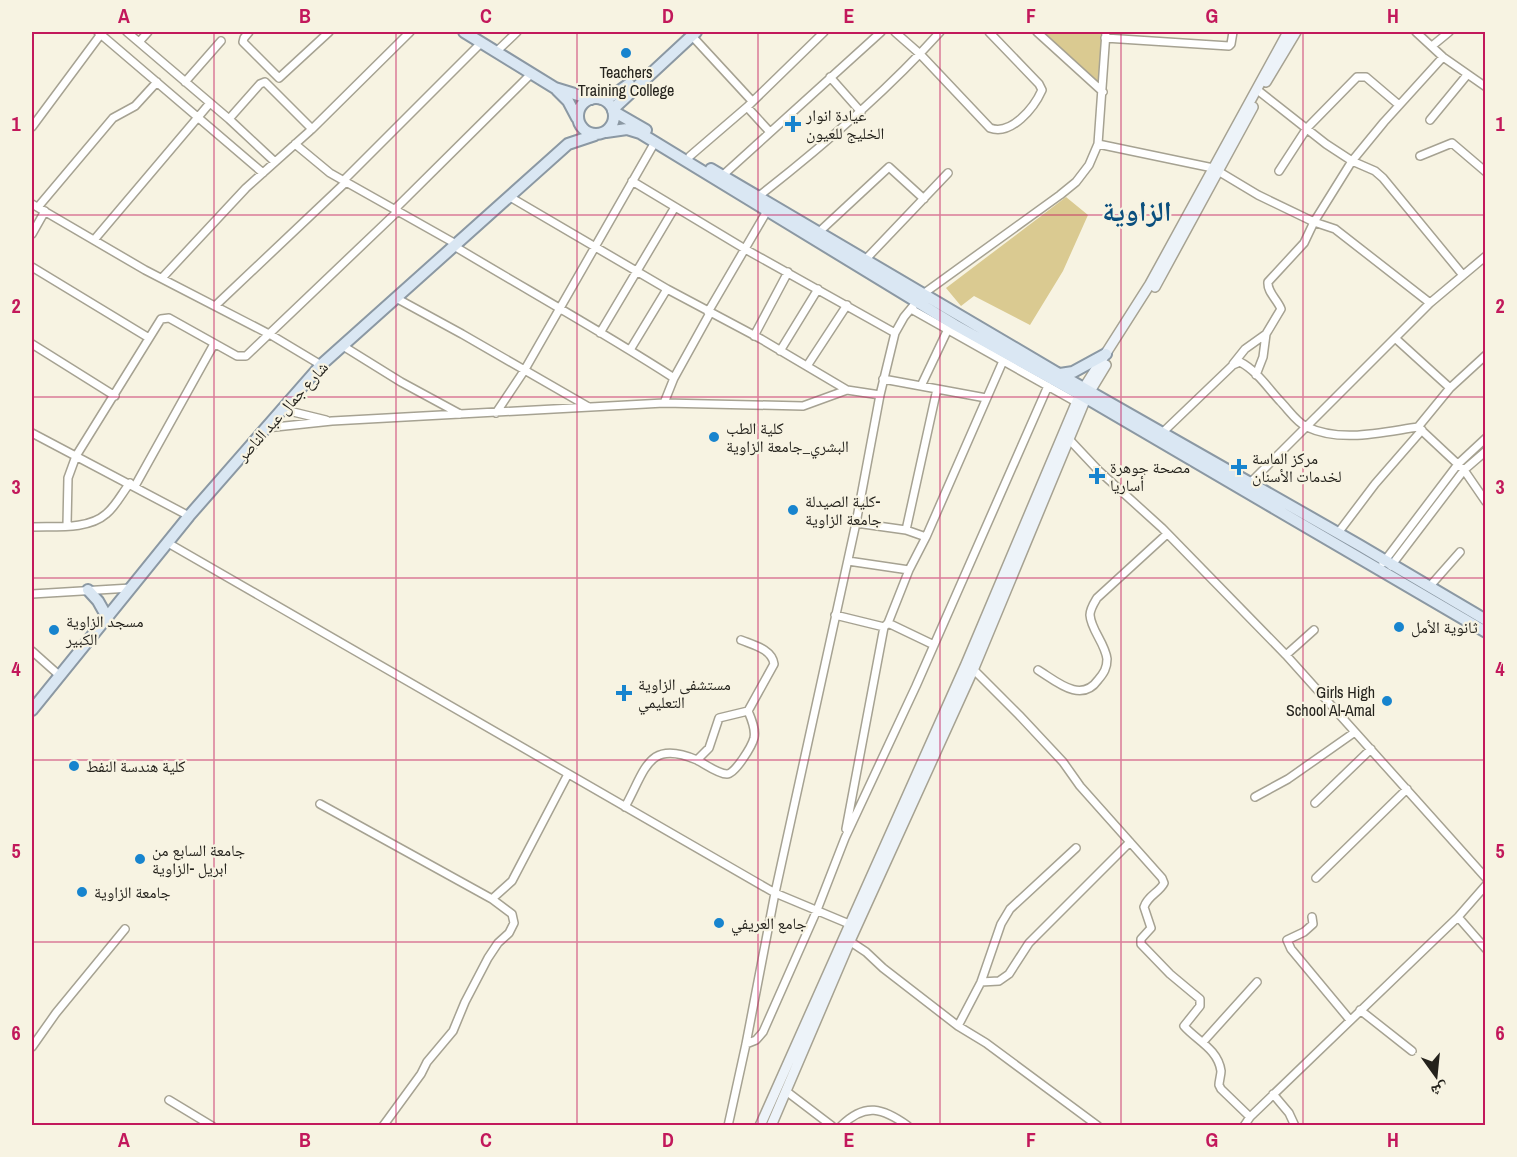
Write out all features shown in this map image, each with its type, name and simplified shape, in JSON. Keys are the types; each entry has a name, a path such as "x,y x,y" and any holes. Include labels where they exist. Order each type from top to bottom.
{"main road":[{"path":"464,32 555,88 568,101 584,131 600,133 614,121 613,110 692,33"},
{"path":"1083,395 1158,283 1288,32"},
{"path":"760,1125 970,666 1083,395 1296,32"},
{"path":"578,120 581,106 617,93 692,33"},
{"path":"555,88 606,101 613,110 634,123 866,259 917,301 994,347 1386,567 1430,586 1485,620"},
{"path":"631,91 628,107 634,123"},
{"name":"شارع جمال عبد الناصر","path":"32,710 189,516 321,365 568,144 578,120"},
{"name":"شارع جمال عبد الناصر","path":"568,144 619,129 633,131 655,142 917,301"},
{"path":"917,301 1059,374 1083,395 1162,434 1338,533 1485,632"},
{"path":"1059,374 1073,372 1106,354"},
{"path":"88,590 98,601 107,617"},
{"path":"771,1125 847,939"}],"street":[{"path":"127,32 275,162"},
{"path":"139,42 148,32"},
{"path":"249,32 243,42 281,78 329,32"},
{"path":"162,278 262,172 312,129 410,32"},
{"path":"496,52 517,32"},
{"path":"690,156 750,104 824,32"},
{"path":"722,176 878,32"},
{"path":"895,32 920,54 990,128 996,130 1012,126 1027,111 1041,90 1039,84 989,32"},
{"path":"759,196 820,149 861,112 940,32"},
{"path":"1037,32 1103,92"},
{"path":"726,1125 747,1044 775,893 856,523 883,378 895,333 917,301 1076,182 1089,165 1098,144 1106,35 1228,46 1232,44 1233,32"},
{"path":"1416,32 1443,57 1485,87"},
{"path":"1432,46 1449,32"},
{"path":"32,128 99,33 262,172"},
{"path":"692,33 769,131"},
{"path":"185,82 221,41"},
{"path":"215,306 345,181 482,43"},
{"path":"1162,434 1233,364 1245,349 1266,334 1281,309 1278,300 1269,290 1268,282 1304,243 1314,222 1352,161 1443,57"},
{"path":"67,525 68,478 76,456 159,322 166,318 243,357 271,335 531,74"},
{"path":"1430,120 1467,75"},
{"path":"830,77 861,112"},
{"path":"1279,171 1307,128 1353,79 1366,77 1399,105"},
{"path":"32,234 38,208 113,118 135,106 157,82"},
{"path":"229,120 260,84 265,82 312,129"},
{"path":"1260,92 1352,161 1375,171 1383,178 1462,274"},
{"path":"94,240 210,103"},
{"path":"496,413 524,371 655,142"},
{"path":"1420,156 1452,143 1485,172"},
{"path":"295,144 325,170 455,245 674,378"},
{"path":"1098,144 1216,169 1258,195 1314,222 1335,229 1430,303"},
{"path":"819,232 889,167 924,199"},
{"path":"866,259 948,173"},
{"path":"632,181 745,249 895,333"},
{"path":"510,197 636,272 848,390 880,395"},
{"path":"600,333 675,207"},
{"path":"38,208 162,278 271,335 321,365"},
{"path":"664,403 674,378 709,312 766,211"},
{"path":"1250,483 1430,303 1485,256"},
{"path":"32,267 149,338"},
{"path":"754,336 788,272"},
{"path":"630,350 667,289"},
{"path":"780,351 818,289"},
{"path":"396,298 587,407"},
{"path":"917,301 948,329 1003,361 1048,386 1083,395"},
{"path":"807,366 847,305"},
{"path":"921,386 948,329"},
{"path":"1256,375 1263,357 1266,334"},
{"path":"1395,339 1450,388"},
{"path":"32,344 115,396"},
{"path":"32,527 93,522 105,516 132,485 214,344"},
{"path":"343,346 401,382 460,414"},
{"path":"1338,533 1450,388 1485,355"},
{"path":"845,838 886,625 1003,361"},
{"path":"1233,364 1246,365 1305,427 1331,434 1352,435 1420,428 1464,470 1485,502"},
{"path":"883,378 986,398"},
{"path":"747,1044 756,1040 763,1032 817,910 845,838 934,645 1048,386"},
{"path":"906,530 937,389"},
{"path":"265,428 332,421 664,403 803,406 848,390"},
{"path":"281,409 332,421"},
{"path":"32,433 189,516"},
{"path":"1066,437 1167,534 1286,655 1485,878"},
{"path":"1386,567 1458,464 1485,438"},
{"path":"1386,567 1464,470 1485,451"},
{"path":"856,523 906,530 926,537"},
{"path":"1038,670 1066,688 1082,691 1095,684 1106,669 1107,658 1090,615 1092,606 1097,598 1167,534"},
{"path":"168,543 775,893 853,926"},
{"path":"1430,586 1460,552"},
{"path":"848,561 909,570"},
{"path":"32,594 132,588"},
{"path":"835,615 886,625 934,645"},
{"path":"1286,655 1314,630"},
{"path":"697,760 709,748 719,718 748,711 774,664 773,657 768,652 741,640"},
{"path":"32,651 60,676"},
{"path":"970,666 1063,762 1080,786 1158,873 1164,883 1146,901 1144,907 1151,928 1140,939 1141,944 1170,974 1200,999 1200,1006 1184,1026 1203,1041 1217,1060 1220,1069 1219,1085 1250,1117"},
{"path":"625,807 654,757 667,752 675,752 725,774 731,774 736,770 754,737 752,720 748,711"},
{"path":"1255,798 1288,779 1355,732"},
{"path":"1315,803 1371,749"},
{"path":"492,899 512,881 568,774"},
{"path":"1316,878 1407,789"},
{"path":"320,804 492,899 512,914 514,923 509,933 498,943 488,958 453,1031 427,1062 421,1074 383,1125"},
{"path":"981,982 999,981 1009,974 1029,943 1130,842"},
{"path":"958,1026 981,982 1001,924 1010,909 1076,849"},
{"path":"1244,1125 1273,1094 1458,917 1485,885"},
{"path":"1312,917 1313,924 1304,932 1287,940 1291,948 1350,1020"},
{"path":"1458,917 1485,949"},
{"path":"32,1047 56,1013 125,930"},
{"path":"847,939 958,1026 986,1043 1098,1125"},
{"path":"1203,1041 1257,982"},
{"path":"1360,1010 1412,1051"},
{"path":"786,1091 832,1125"},
{"path":"1273,1094 1289,1113 1295,1125"},
{"path":"169,1100 212,1125"},
{"path":"842,1125 862,1110 876,1109 908,1125"}],"shaded area":[{"path":"1039,32 1106,32 1103,92"},
{"path":"1066,197 1088,215 1063,271 1030,325 974,296 961,306 946,288"}],"place":[{"name":"Teachers Training College","path":"626,53"},
{"name":"عيادة انوار الخليج للعيون","path":"793,124"},
{"name":"كلية الطب البشري_جامعة الزاوية","path":"714,437"},
{"name":"مركز الماسة لخدمات الأسنان","path":"1239,467"},
{"name":"مصحة جوهرة أساريا","path":"1097,476"},
{"name":"كلية الصيدلة- جامعة الزاوية","path":"793,510"},
{"name":"ثانوية الأمل","path":"1399,627"},
{"name":"مسجد الزاوية الكبير","path":"54,630"},
{"name":"مستشفى الزاوية التعليمي","path":"624,693"},
{"name":"Girls High School Al-Amal","path":"1387,701"},
{"name":"كلية هندسة النفط","path":"74,766"},
{"name":"جامعة السابع من ابريل -الزاوية","path":"140,859"},
{"name":"جامعة الزاوية","path":"82,892"},
{"name":"جامع العريفي","path":"719,923"}],"district":[{"name":"الزاوية","path":"1137,211"}]}
